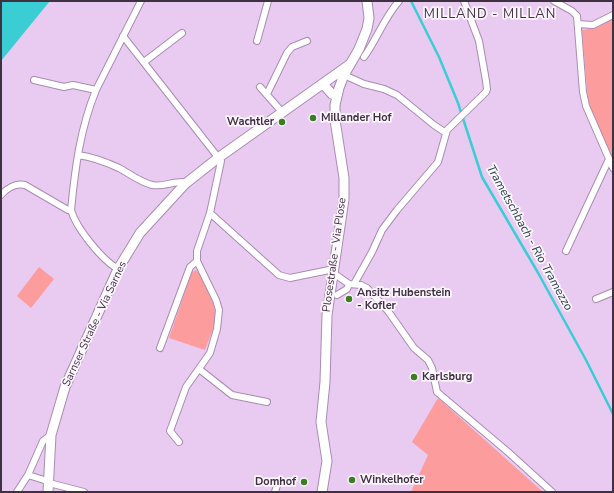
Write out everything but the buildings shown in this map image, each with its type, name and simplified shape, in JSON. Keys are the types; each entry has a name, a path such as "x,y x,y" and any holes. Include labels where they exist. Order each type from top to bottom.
{"street":[{"path":"118,269 104,258 78,227 71,210 78,155 90,104 141,1"},
{"path":"256,41 268,1"},
{"name":"Plosestraße - Via Plose","path":"322,492 327,461 321,422 325,382 327,315 344,199 343,162 335,120 337,96 344,76 359,49 367,29 367,1"},
{"path":"364,57 374,43 388,14 398,1"},
{"path":"337,295 351,284 372,252 382,230 438,162 449,127 484,95 487,89 478,40 464,1"},
{"path":"554,1 577,16 583,92 586,106 613,168"},
{"path":"578,24 593,26 613,15"},
{"path":"144,62 182,33"},
{"path":"123,36 221,162 210,213 197,251 197,261 211,288 218,310 217,329 210,353 186,387 170,431 179,442"},
{"path":"267,94 287,53 292,47 307,41"},
{"name":"Sarnser Straße - Via Sarnes","path":"48,487 51,435 65,387 118,269 140,233 185,184 218,158 349,65"},
{"path":"344,76 364,84 384,89 397,95 434,126 446,133"},
{"path":"34,80 64,87 73,84 96,90"},
{"path":"322,84 332,94 337,96"},
{"path":"260,87 282,112"},
{"path":"78,155 100,160 152,185 164,186 182,182 185,184"},
{"path":"566,251 610,159"},
{"path":"1,196 5,191 16,184 26,185 68,210 71,210"},
{"path":"210,213 279,275 290,278 329,270 351,284 361,285 367,288 388,311 414,348 428,360 432,368 437,392 508,452 552,492"},
{"path":"160,348 190,267 197,261"},
{"path":"596,298 613,292"},
{"path":"199,369 232,395 267,402"},
{"path":"17,492 28,475 43,441 51,435"},
{"path":"28,475 44,480 48,487 84,492"},
{"path":"274,492 278,482"}],"shaded area":[{"path":"1,1 50,1 1,61"},
{"path":"613,19 613,177 588,101 582,30 598,27"},
{"path":"39,267 54,279 31,308 17,296"},
{"path":"196,270 208,291 215,311 214,326 205,350 169,338 192,272"},
{"path":"438,398 543,492 411,492 428,455 412,442"}],"waterway":[{"name":"Trametschbach - Rio Tramezzo","path":"411,1 439,57 458,103 482,177 537,271 586,360 613,414"}],"place":[{"name":"Millander Hof","path":"313,118"},
{"name":"Wachtler","path":"282,122"},
{"name":"Ansitz Hubenstein - Kofler","path":"349,299"},
{"name":"Karlsburg","path":"414,377"},
{"name":"Winkelhofer","path":"352,480"},
{"name":"Domhof","path":"304,482"}],"district":[{"name":"MILLAND - MILLAN","path":"490,15"}]}
